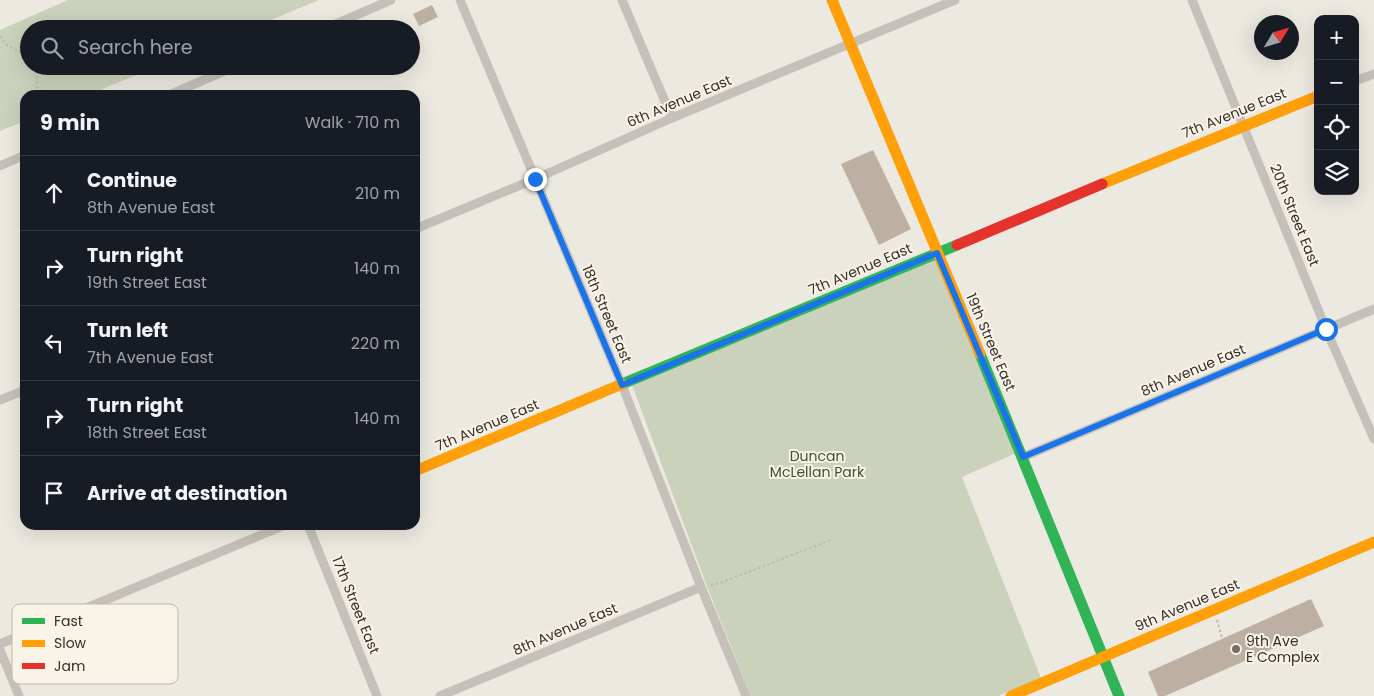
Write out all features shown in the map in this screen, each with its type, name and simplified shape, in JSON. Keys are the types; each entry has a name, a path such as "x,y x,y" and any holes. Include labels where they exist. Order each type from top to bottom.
{"street":[{"path":"345,20 391,0"},
{"name":"18th Street East","path":"460,0 622,385 746,696"},
{"path":"622,0 672,118"},
{"name":"19th Street East","path":"832,0 1023,457 1119,696"},
{"name":"6th Avenue East","path":"420,227 535,179 672,118 955,0"},
{"name":"20th Street East","path":"1192,0 1326,329 1374,439"},
{"path":"1359,80 1374,74"},
{"path":"181,90 215,75"},
{"name":"7th Avenue East","path":"420,469 1244,125 1314,98"},
{"path":"0,166 20,157"},
{"name":"8th Avenue East","path":"1023,457 1374,309"},
{"path":"0,400 20,392"},
{"path":"96,604 273,530"},
{"name":"17th Street East","path":"310,530 377,696"},
{"name":"9th Avenue East","path":"1011,696 1374,542"},
{"name":"8th Avenue East","path":"440,696 701,587"},
{"path":"0,644 12,639"},
{"path":"0,650 12,679"},
{"path":"14,684 19,696"}],"path":[{"path":"0,36 4,44 9,48 20,51"},
{"path":"37,75 36,82 38,90"},
{"path":"701,587 724,582 833,539"},
{"path":"1214,610 1222,638"}],"green space":[{"path":"68,0 319,0 271,20 23,20"},
{"path":"20,21 20,75 136,75 100,90 20,90 20,123 0,131 0,30"},
{"name":"Duncan McLellan Park","path":"936,259 1016,453 962,477 1041,678 998,696 751,696 708,589 632,385"}],"building":[{"path":"432,5 438,17 420,26 420,20 416,20 413,14"},
{"path":"873,150 911,229 879,245 841,164"},
{"name":"9th Ave E Complex","path":"1311,599 1324,626 1165,696 1158,696 1148,672"}],"traffic: fast":[{"path":"622,384 957,245"},
{"path":"980,354 1119,696"}],"traffic: slow":[{"path":"832,0 980,354"},
{"path":"1102,184 1314,98"},
{"path":"420,469 622,384"},
{"path":"1011,696 1374,542"}],"traffic: jam":[{"path":"957,245 1102,184"}],"place":[{"name":"9th Ave E Complex","path":"1236,649"}],"route":[{"path":"535,179 622,385 937,253 1023,457 1326,329"}]}
